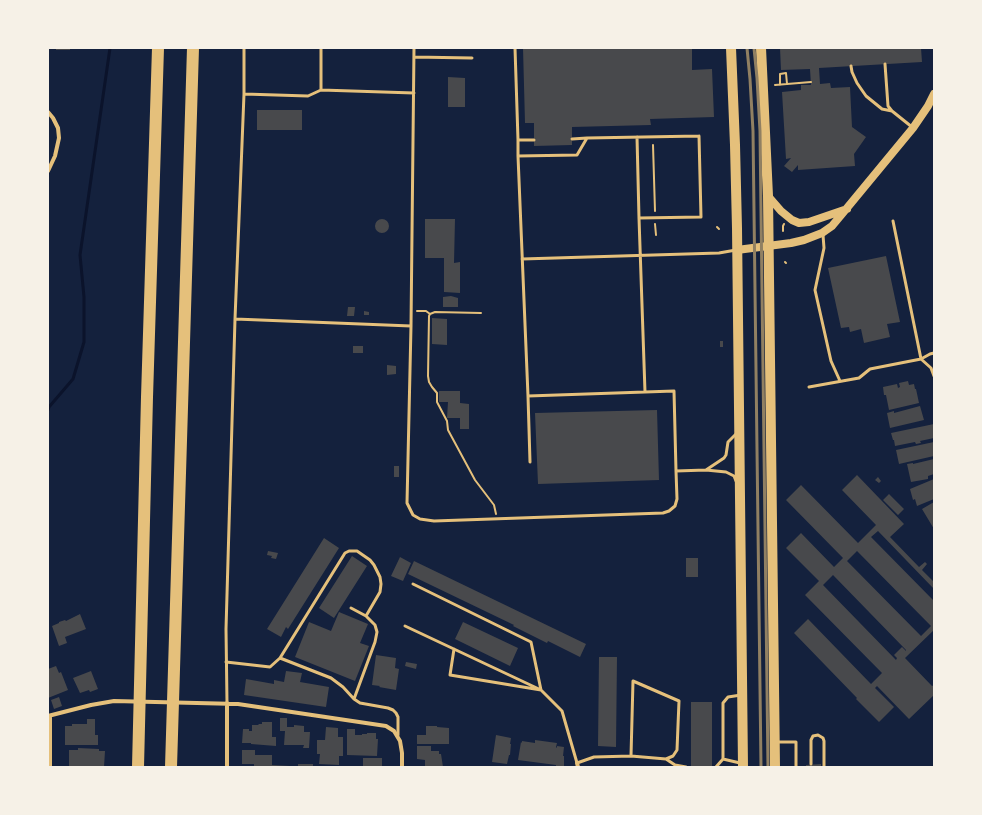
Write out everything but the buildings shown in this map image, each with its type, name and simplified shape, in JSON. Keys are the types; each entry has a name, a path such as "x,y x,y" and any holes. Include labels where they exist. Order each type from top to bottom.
{"highway":[{"path":"138,767 147,389 158,48"},
{"path":"171,767 193,48"}],"main road":[{"path":"731,48 737,250 743,766"},
{"path":"761,48 769,246 775,767"},
{"path":"737,250 804,240 822,233 832,226 913,128 928,106 934,94"},
{"path":"768,196 781,211 792,220 800,223 809,222 847,208"}],"street":[{"path":"48,112 58,128 59,138 55,156 48,171"},
{"path":"50,767 49,716 91,705 114,701 227,703 378,724 390,728 398,735 402,746 402,767"},
{"path":"227,703 227,767"}],"lane":[{"path":"227,703 226,629 235,319 244,94 244,48"},
{"path":"321,48 321,90"},
{"path":"414,48 411,326 407,504 413,515 420,519 434,521 496,519 664,513 675,506 677,499 674,391 528,396"},
{"path":"515,48 530,462"},
{"path":"414,57 472,58"},
{"path":"885,64 888,106 913,128"},
{"path":"851,66 857,83 866,96 882,109 892,111"},
{"path":"244,94 308,96 321,90 414,93"},
{"path":"572,138 699,136 701,217 639,218"},
{"path":"637,137 645,392"},
{"path":"518,156 577,155 587,138"},
{"path":"518,140 534,140"},
{"path":"893,221 921,359 931,368 934,376"},
{"path":"822,233 824,248 815,290 831,361 840,381"},
{"path":"522,259 640,254 719,253 737,250"},
{"path":"235,319 411,326"},
{"path":"809,387 859,378 870,369 921,359 934,353"},
{"path":"706,470 724,458 726,455 728,442 739,431"},
{"path":"676,471 706,470 726,472 734,476 740,487"},
{"path":"226,662 270,667 280,658 345,553 348,551 353,550 370,560 380,577 380,592 366,616"},
{"path":"413,584 531,642 541,690"},
{"path":"351,608 366,616 375,625 377,632 376,642 354,699"},
{"path":"405,626 541,690 562,711 578,765 594,757 631,756 666,759 673,756 677,750 679,701 633,681 631,756"},
{"path":"454,649 450,675 541,690"},
{"path":"280,658 331,678 360,703 393,710 398,717 398,735"},
{"path":"716,767 723,759 723,703 728,697 742,695"},
{"path":"810,764 811,740 813,736 818,735 823,738 824,741 824,767"},
{"path":"774,742 796,742 796,767"},
{"path":"666,759 674,765 686,767"},
{"path":"723,759 743,766"}],"path":[{"path":"780,85 780,74 786,73 787,84"},
{"path":"775,85 811,82"},
{"path":"653,145 655,213"},
{"path":"783,231 783,226 785,223"},
{"path":"655,224 656,235"},
{"path":"778,226 783,226"},
{"path":"419,311 426,311 430,314"},
{"path":"481,313 435,312 428,316 429,382 437,393 437,402 447,421 448,430 463,460 475,480 494,505 496,519"}],"waterway":[{"path":"48,410 73,379 84,342 84,297 80,255 110,48"}],"railway":[{"path":"747,48 753,131 761,767"},
{"path":"754,48 760,131 768,767"}]}
